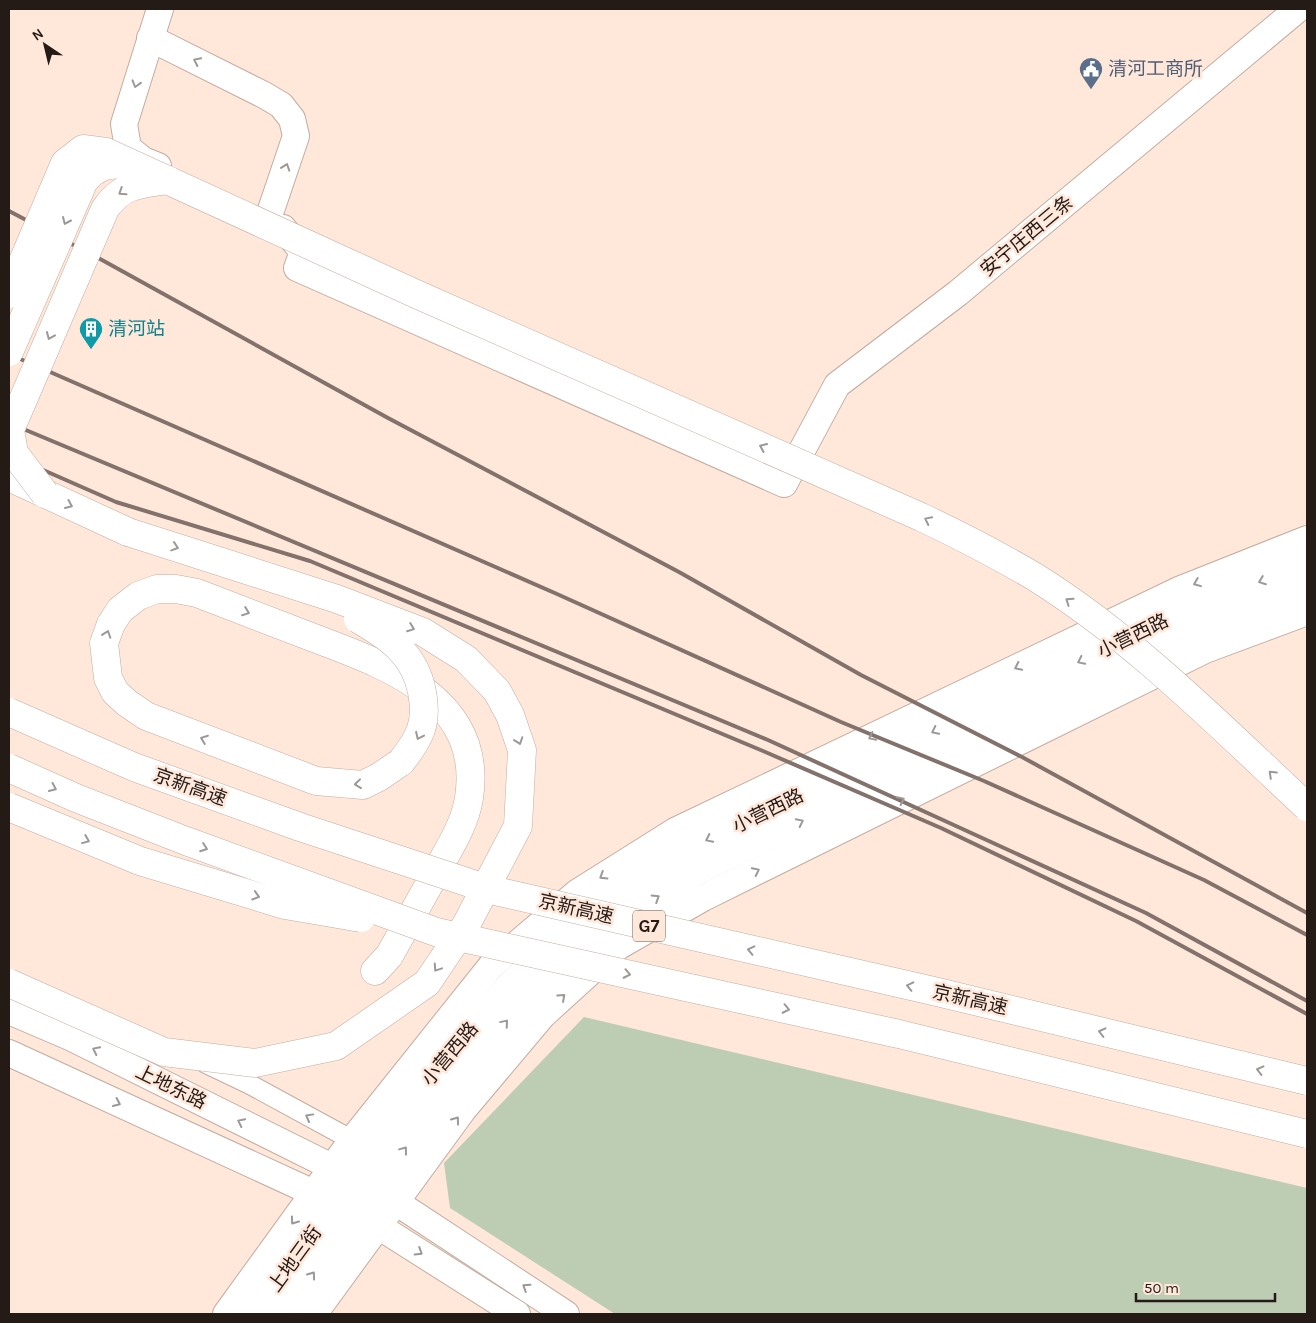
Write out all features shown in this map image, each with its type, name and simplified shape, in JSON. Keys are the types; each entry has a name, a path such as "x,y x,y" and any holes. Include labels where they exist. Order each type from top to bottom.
{"highway":[{"path":"9,294 65,163 83,149 106,152 416,294 921,517 1035,577 1116,635 1178,687 1307,808"},
{"path":"9,352 84,181 92,171 104,164 134,164"},
{"path":"45,494 14,453 10,430 105,209 113,197 127,187 168,180"},
{"path":"9,477 128,532 337,599 423,632 466,659 498,691 510,715 522,750 518,826 466,925 427,983 336,1046 255,1063 164,1052 9,983"},
{"path":"273,580 338,608 383,634 406,656 419,674 425,706 424,724 414,746 401,762 379,777 363,784 316,781 146,716 115,692 108,678 104,643 110,624 120,610 138,596 157,589 176,589 197,593 399,673 430,696 457,726 468,747 471,770 469,799 456,837 389,956 375,971"},
{"name":"京新高速","path":"9,712 134,767 300,827 491,890 938,992 1307,1081"},
{"path":"9,768 76,798 186,841 436,932"},
{"path":"9,807 140,861 276,902 436,932 899,1034 1307,1134"}],"street":[{"path":"150,38 264,94 281,106 292,120 296,136 270,213 143,160 128,148 124,124 150,38 160,9"},
{"name":"安宁庄西三条","path":"270,213 303,252 296,268 784,484 837,385 958,293 1298,9"},
{"name":"小营西路","path":"346,1209 353,1178 352,1140 491,966 578,892 675,831 1181,590 1307,539"},
{"name":"小营西路","path":"353,1178 425,1084 510,984 592,912 684,851 1189,609 1307,564"},
{"name":"小营西路","path":"353,1178 446,1093 526,997 605,929 695,874 1183,634 1307,587"},
{"path":"226,1314 346,1209 397,1202 463,1110 543,1015 619,946 703,898 1196,654 1307,612"},
{"path":"9,972 100,1012 243,1081 352,1140"},
{"name":"上地东路","path":"9,1011 72,1038 353,1178 397,1202 566,1314"},
{"name":"上地东路","path":"9,1053 346,1209"},
{"path":"314,1314 346,1209 353,1178"},
{"path":"346,1209 518,1314"},
{"name":"上地三街","path":"255,1314 346,1209"},
{"name":"上地三街","path":"284,1314 346,1209"}],"green space":[{"path":"584,1017 1307,1188 1307,1314 615,1314 450,1208 444,1163"}],"railway":[{"path":"9,211 102,260 388,418 679,572 861,675 1022,757 1307,913"},
{"path":"9,354 557,594 841,722 984,781 1204,880 1307,935"},
{"path":"9,423 768,740 1146,913 1307,1001"},
{"path":"9,455 116,502 310,561 763,751 941,828 1136,921 1307,1014"}],"place":[{"name":"清河工商所","path":"1091,90"},
{"name":"清河站","path":"91,350"}]}
